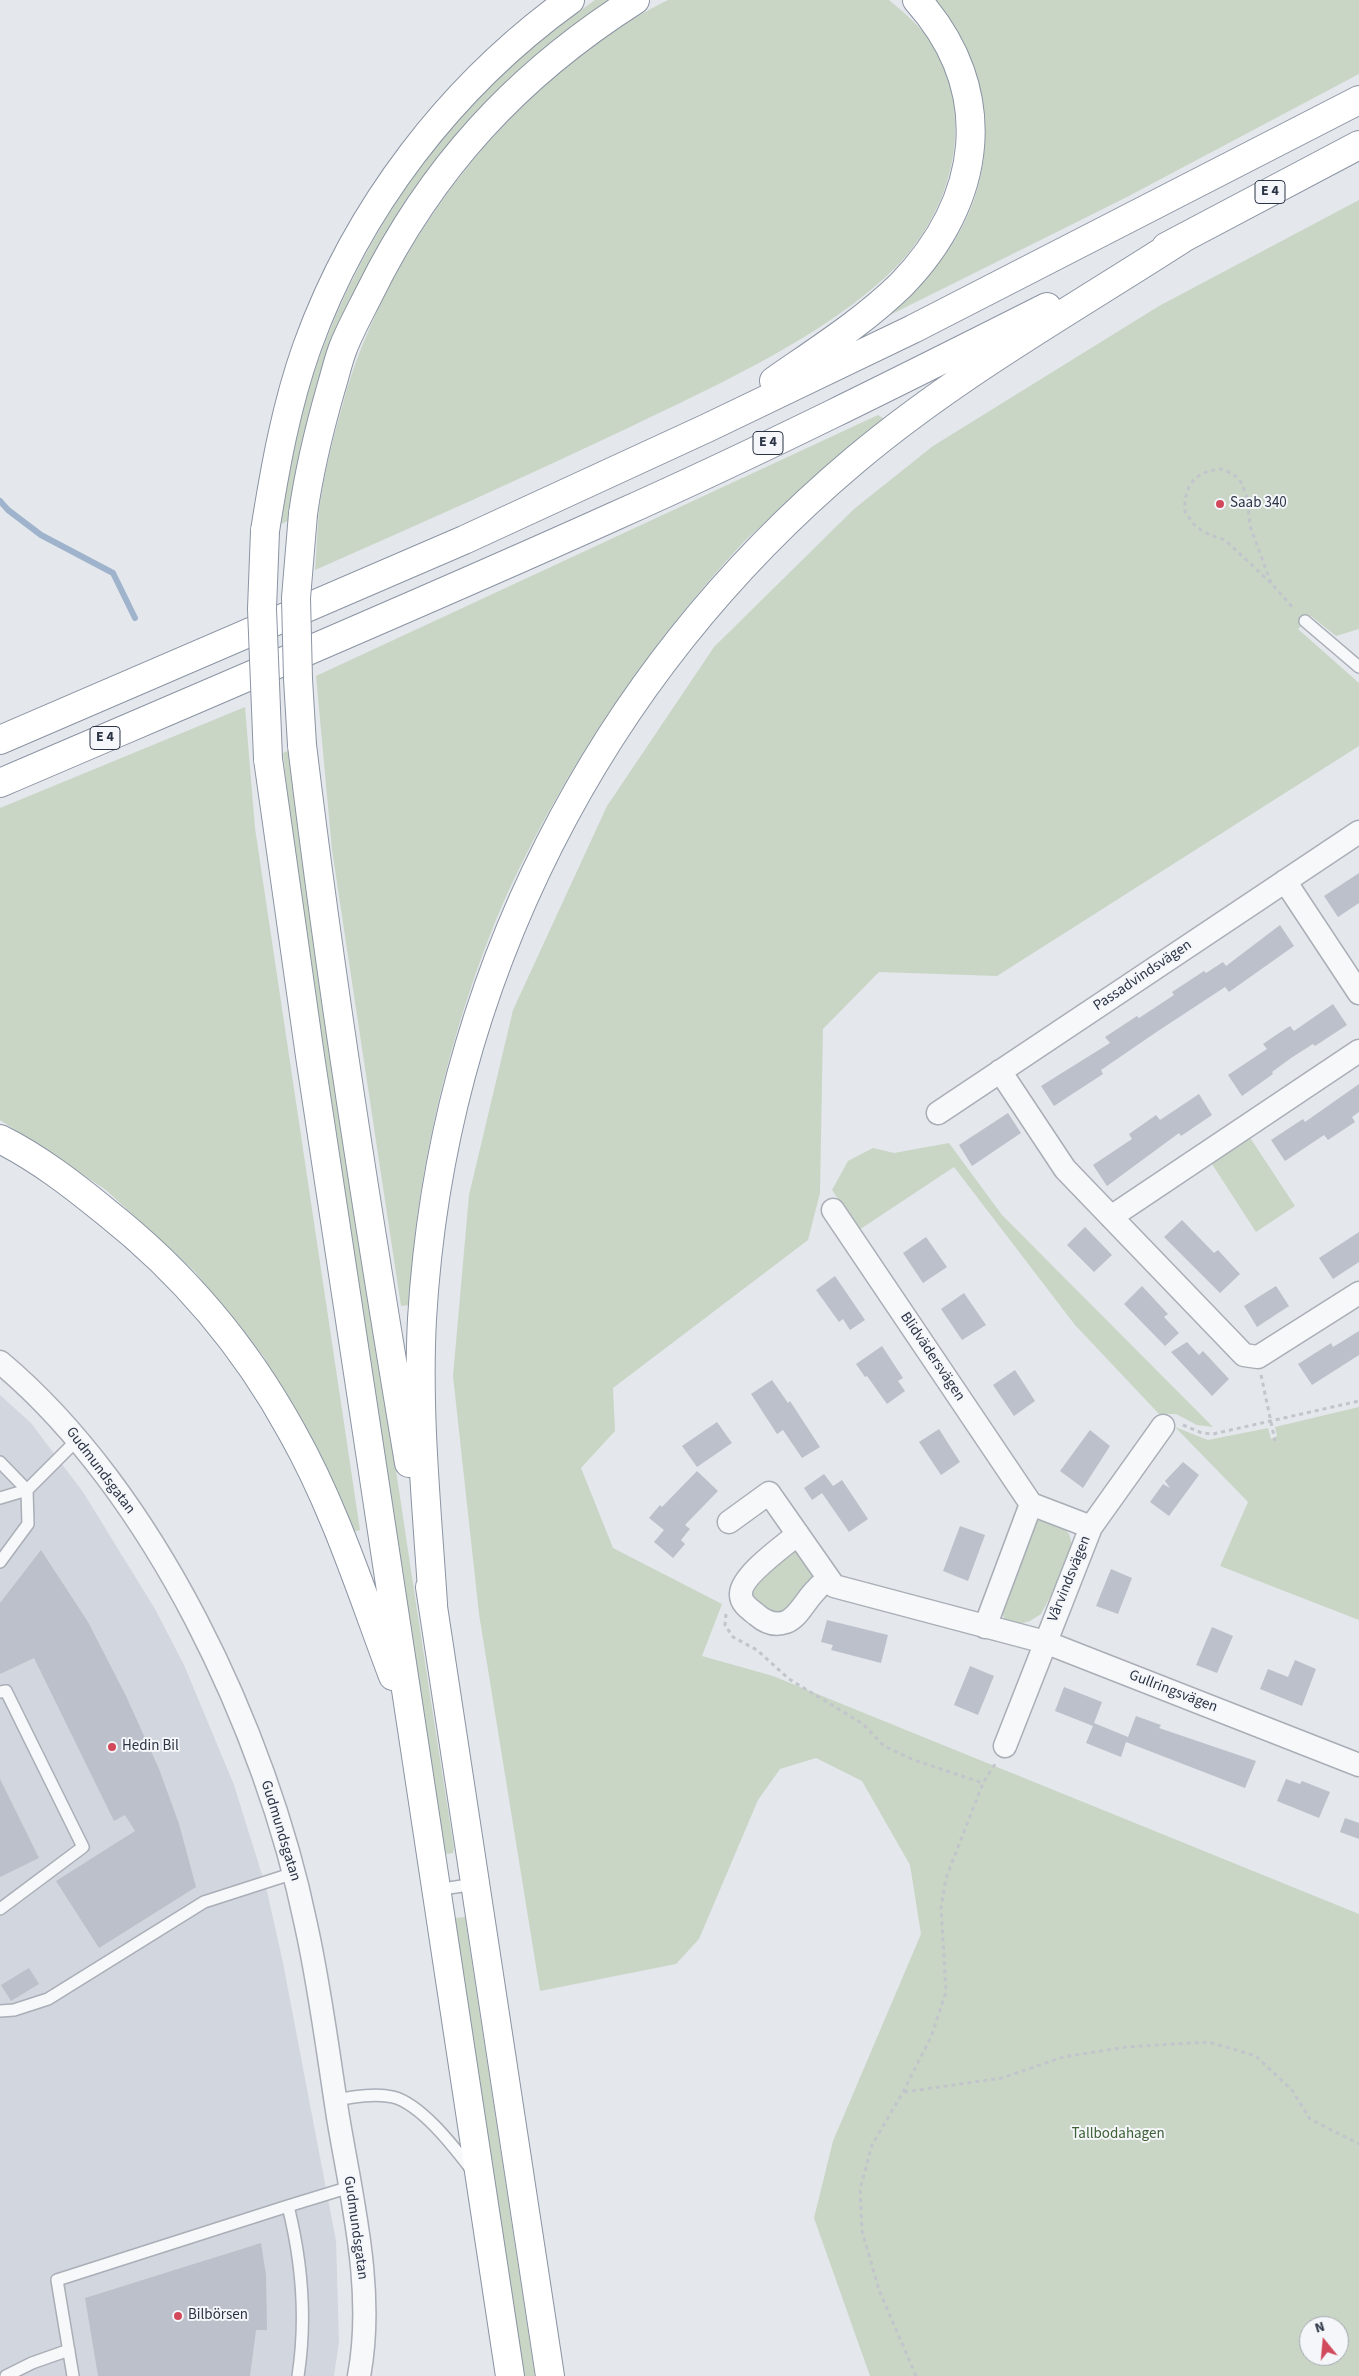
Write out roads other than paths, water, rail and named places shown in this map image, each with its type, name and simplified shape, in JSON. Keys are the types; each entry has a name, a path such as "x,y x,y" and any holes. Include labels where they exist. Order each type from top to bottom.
{"highway":[{"path":"510,2376 289,914 268,759 262,609 265,530 275,465 307,348 328,293 360,232 392,182 433,127 505,53 570,0"},
{"path":"550,2376 433,1604 379,1286 321,897 302,745 296,598 303,514 310,468 343,349 390,252 417,209 448,166 480,127 518,88 597,24 635,0"},
{"path":"706,428 843,333 876,307 920,263 937,242 948,222 966,176 972,130 970,109 958,62 933,19 917,0"},
{"path":"0,740 464,540 706,428 913,329 1359,100"},
{"name":"E 4","path":"0,782 338,638 618,515 931,365 1182,240 1359,145"},
{"path":"433,1604 422,1428 422,1324 427,1255 436,1190 467,1052 490,978 522,901 580,786 648,681 692,622 742,566 795,514 855,460 927,404 1182,240"},
{"path":"0,1139 76,1188 140,1239 192,1290 247,1358 293,1432 332,1514 412,1727"}],"street":[{"name":"Passadvindsvägen","path":"938,1112 1359,832"},
{"path":"1285,881 1359,993"},
{"path":"1110,1217 1359,1051"},
{"path":"1000,1071 1065,1168 1244,1355 1258,1357 1359,1293"},
{"name":"Blidvädersvägen","path":"833,1210 1031,1504"},
{"name":"Gudmundsgatan","path":"0,1362 78,1440 141,1527 172,1579 214,1658 248,1732 266,1780 294,1873 313,1961 350,2187 364,2302 359,2376"},
{"name":"Vårvindsvägen","path":"1005,1746 1091,1527 1163,1426"},
{"name":"Gullringsvägen","path":"729,1522 769,1493 834,1586 1045,1642 1359,1765"},
{"path":"986,1626 1031,1504 1091,1527"},
{"path":"798,1534 764,1561 742,1587 743,1603 764,1621 778,1624 792,1619 816,1589 829,1579"}],"lane":[{"path":"1305,621 1359,667"},
{"path":"0,1498 27,1490 78,1440"},
{"path":"0,1462 27,1490 28,1524 0,1562"},
{"path":"0,1692 6,1691 83,1847 0,1909"},
{"path":"0,2011 14,2010 48,2000 204,1902 229,1892 294,1873"},
{"path":"436,1890 475,1884"},
{"path":"335,2100 358,2096 394,2097 415,2109 442,2131 480,2181"},
{"path":"73,2376 57,2280 350,2187"},
{"path":"288,2206 296,2240 302,2282 304,2322 298,2376"},
{"path":"5,2375 69,2350"}],"waterway":[{"path":"0,501 8,510 41,535 113,573 135,618"}],"place":[{"name":"Saab 340","path":"1220,504"},
{"name":"Hedin Bil","path":"112,1747"},
{"name":"Bilbörsen","path":"178,2316"}],"park label":[{"name":"Tallbodahagen","path":"1118,2135"}]}
